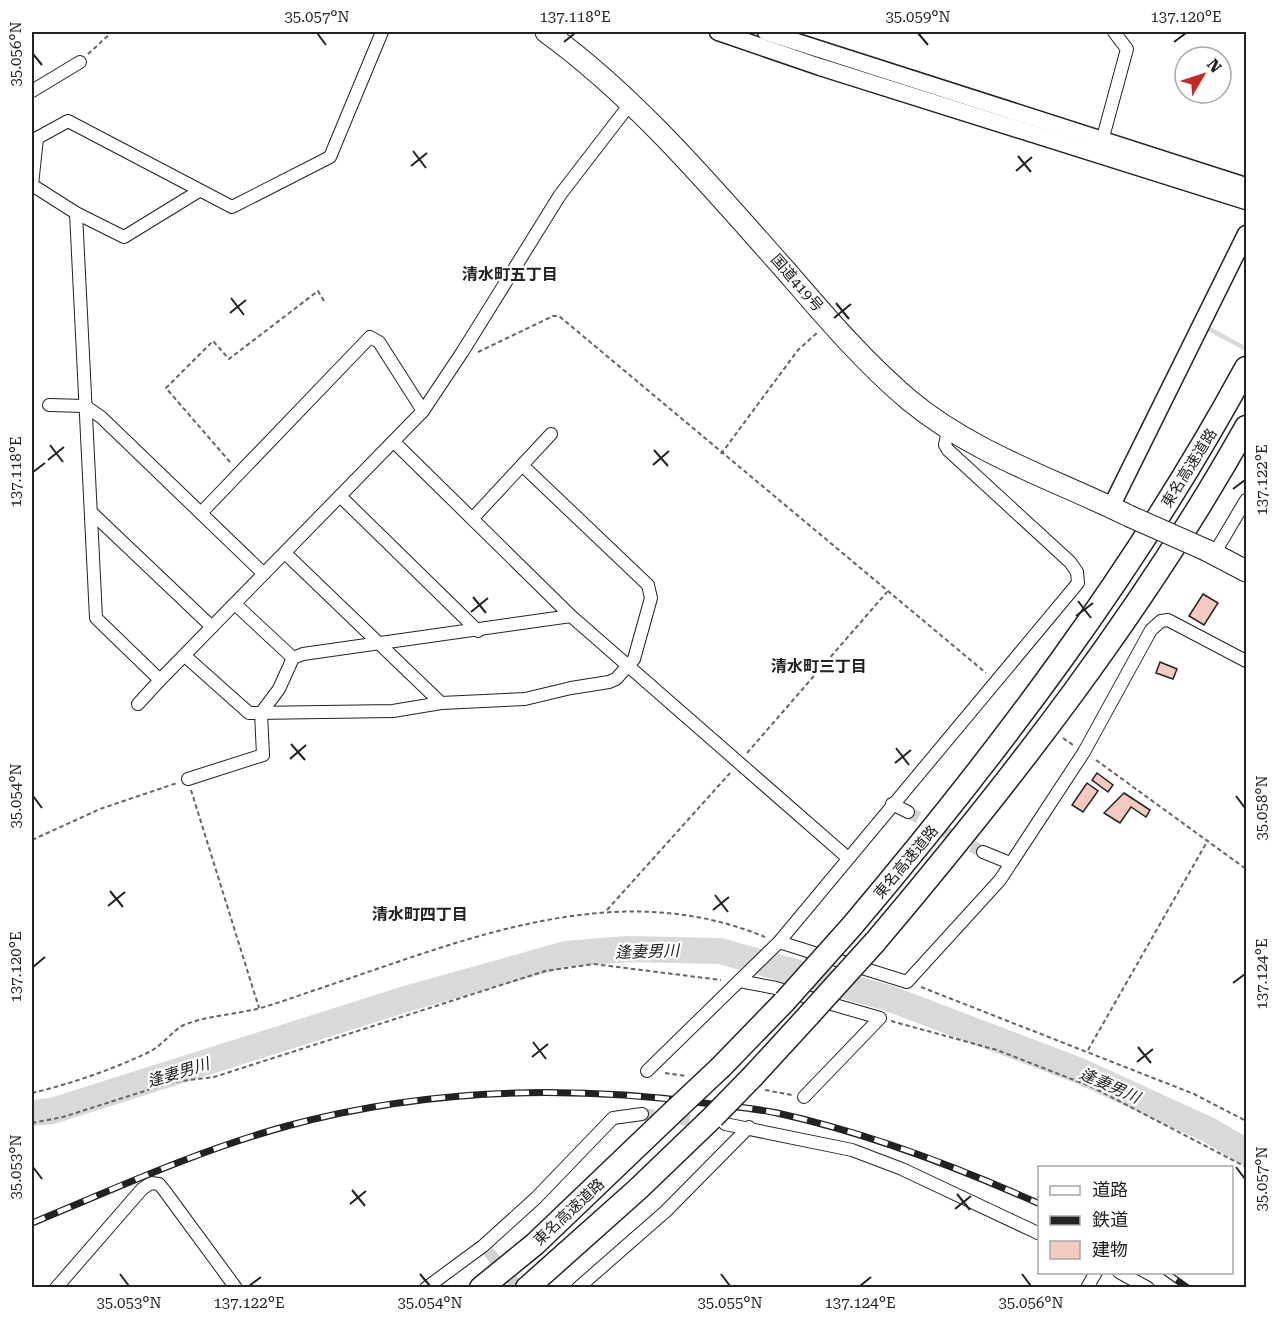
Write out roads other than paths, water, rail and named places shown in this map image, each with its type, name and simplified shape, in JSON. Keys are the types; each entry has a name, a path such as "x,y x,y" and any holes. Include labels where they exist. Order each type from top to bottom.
{"highway":[{"name":"国道419号","path":"546,32 630,104 672,145 830,322 901,393 948,430 1016,466 1210,552 1246,571"},
{"name":"東名高速道路","path":"481,1287 535,1244 721,1067 785,1001 928,837 1074,644 1185,475 1246,368"},
{"name":"東名高速道路","path":"527,1287 719,1120 753,1076 875,942 950,853 1096,660 1209,490 1246,427"}],"street":[{"path":"200,191 124,237 76,213 32,185 37,138 68,121 232,207 330,157 382,32"},
{"path":"718,32 820,67 1246,201"},
{"path":"766,32 1246,186"},
{"path":"1102,141 1127,49 1114,32"},
{"path":"32,91 80,62"},
{"path":"138,704 423,411 464,351 560,195 630,104"},
{"path":"76,213 96,618 160,680"},
{"path":"1120,512 1246,234"},
{"path":"201,513 370,337 379,342 423,411"},
{"path":"49,405 85,406 101,417 264,574"},
{"path":"647,1071 776,944 1078,583 1077,572 1070,562 948,450 945,445 948,430"},
{"path":"473,518 551,434"},
{"path":"394,442 571,616 848,858"},
{"path":"185,656 249,713 393,711 441,703 525,699 616,679 628,667 639,646 651,598 648,585 523,466"},
{"path":"341,497 478,631"},
{"path":"1210,552 1246,500"},
{"path":"92,513 213,627"},
{"path":"286,554 441,703"},
{"path":"235,604 293,658"},
{"path":"188,779 263,755 261,713 279,689 293,658 303,654 571,616"},
{"path":"776,944 907,982 1000,880 1084,752 1151,630 1161,621 1168,620 1246,661"},
{"path":"892,804 908,812"},
{"path":"983,852 1010,863"},
{"path":"742,978 880,1018 804,1097"},
{"path":"426,1287 486,1249 613,1118 642,1114"},
{"path":"719,1120 852,1150 902,1169 1038,1233"},
{"path":"578,1287 666,1210 749,1127"},
{"path":"56,1287 105,1229 142,1189 151,1183 159,1184 164,1190 236,1287"},
{"path":"1087,1287 1095,1274"},
{"path":"1123,1274 1148,1287"}],"waterway":[{"path":"1211,330 1246,349"},
{"name":"逢妻男川","path":"32,1113 52,1111 409,998 566,954 627,949 720,951 888,998 1080,1071 1209,1130 1246,1152"}],"tunnel":[{"path":"908,812 983,852"},
{"path":"642,1114 709,1122"},
{"path":"488,1251 519,1288"}],"railway":[{"path":"32,1223 190,1158 287,1126 390,1104 494,1094 599,1094 651,1097 777,1113 845,1130 911,1152 1038,1203"},
{"path":"1168,1274 1188,1288"}],"district":[{"name":"清水町五丁目","path":"510,274"},
{"name":"清水町三丁目","path":"819,666"},
{"name":"清水町四丁目","path":"420,914"}]}
